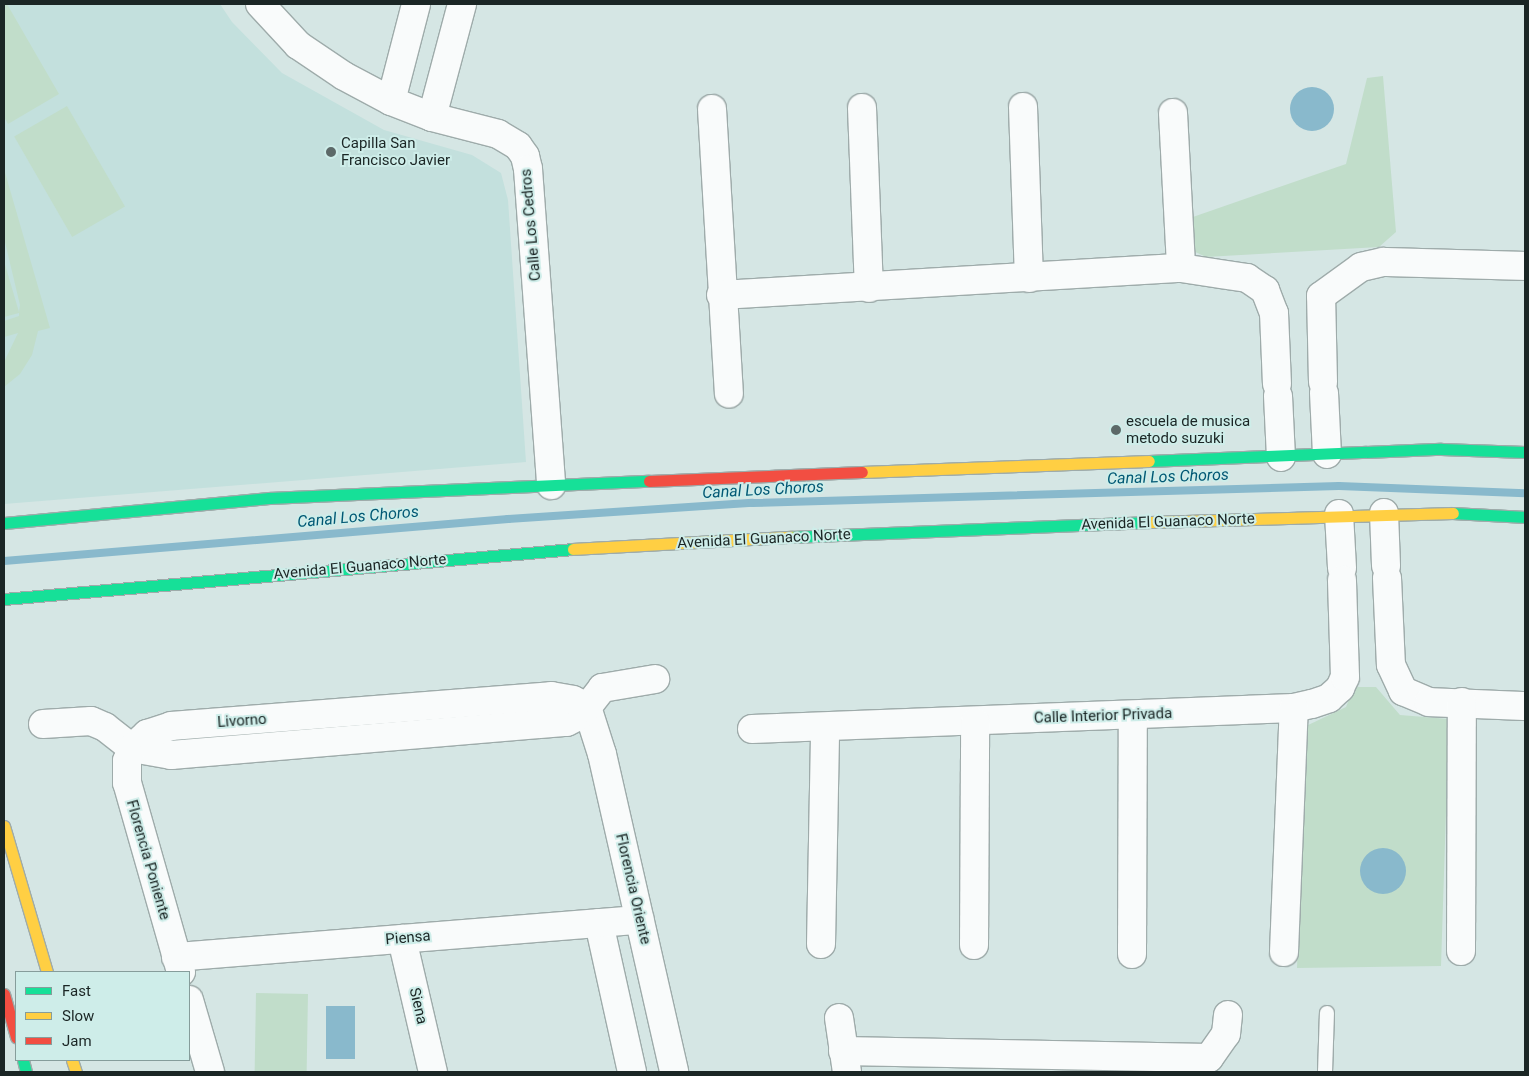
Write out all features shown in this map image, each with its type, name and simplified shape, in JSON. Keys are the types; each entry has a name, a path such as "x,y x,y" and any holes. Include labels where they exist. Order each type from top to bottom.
{"street":[{"name":"Calle Los Cedros","path":"260,4 298,45 344,76 391,101 432,117 498,134 518,146 524,156 528,169 551,485"},
{"path":"391,101 416,4"},
{"path":"432,117 462,4"},
{"path":"1023,107 1028,278"},
{"path":"862,108 869,288"},
{"path":"712,109 721,295 729,393"},
{"path":"1173,113 1181,268"},
{"path":"1327,454 1321,296 1361,267 1382,262 1525,266"},
{"path":"721,295 869,288 1181,268 1247,278 1266,290 1274,313 1281,457"},
{"path":"4,523 269,498 1441,449 1525,452"},
{"path":"1384,513 1391,666 1396,683 1420,701 1525,706"},
{"name":"Avenida El Guanaco Norte","path":"4,598 499,554 743,539 1339,514 1384,513 1525,517"},
{"name":"Calle Interior Privada","path":"752,730 1294,708 1329,698 1340,688 1345,677 1339,514"},
{"name":"Livorno","path":"43,724 90,721 106,727 132,748 171,755 558,724 575,719 596,694 607,686 655,679"},
{"name":"Livorno","path":"132,748 147,734 171,726 551,696 573,700 587,707"},
{"path":"1461,951 1462,702"},
{"name":"Florencia Oriente","path":"587,707 602,754 674,1072"},
{"path":"1284,952 1294,708"},
{"path":"359,712 364,740"},
{"path":"1132,954 1134,715"},
{"path":"974,945 975,722"},
{"path":"821,944 825,727"},
{"name":"Florencia Poniente","path":"132,748 125,772 128,789 178,965"},
{"path":"4,826 7,845 46,971"},
{"name":"Piensa","path":"178,965 402,939 640,920"},
{"path":"599,923 632,1072"},
{"name":"Siena","path":"402,939 433,1072"},
{"path":"4,994 15,1033"},
{"path":"190,1007 195,1044 210,1072"},
{"path":"839,1018 845,1062 1209,1065 1226,1034 1228,1015"}],"lane":[{"path":"1325,1072 1327,1013"}],"shaded area":[{"path":"4,4 220,4 232,22 282,73 384,130 472,155 501,173 508,200 526,462 4,504"}],"green space":[{"path":"4,4 7,4 59,94 8,124 4,117"},
{"path":"1383,76 1396,232 1379,247 1206,257 1189,249 1190,218 1346,164 1367,78"},
{"path":"67,106 125,206 72,237 14,136"},
{"path":"4,169 50,328 38,331 32,355 20,374 4,387 4,362 18,333 4,337 4,321 19,316 19,313 4,317 4,261 19,312 20,305 4,238"},
{"path":"1354,687 1376,687 1400,715 1449,719 1441,966 1297,968 1304,727 1346,707"},
{"path":"256,993 308,994 307,1072 255,1072"}],"water":[{"path":"1312,87 1324,91 1330,97 1334,109 1330,121 1324,127 1312,131 1300,127 1294,121 1290,109 1294,97 1300,91"},
{"path":"1383,848 1396,852 1402,858 1406,871 1402,884 1396,890 1383,894 1370,890 1364,884 1360,871 1364,858 1370,852"},
{"path":"326,1006 355,1006 355,1059 326,1059"}],"waterway":[{"name":"Canal Los Choros","path":"4,561 508,519 752,503 1339,486 1525,493"}],"traffic: fast":[{"path":"1149,461 1441,449 1525,452"},
{"path":"4,523 269,498 649,481"},
{"path":"1453,513 1525,517"},
{"path":"791,537 1151,522"},
{"path":"4,599 573,549"},
{"path":"23,1061 26,1072"}],"traffic: slow":[{"path":"862,472 1149,461"},
{"path":"1151,522 1453,513"},
{"path":"573,549 791,537"},
{"path":"4,826 47,971"},
{"path":"72,1061 76,1072"}],"traffic: jam":[{"path":"649,481 862,472"},
{"path":"4,994 15,1033"}],"place":[{"name":"Capilla San Francisco Javier","path":"331,152"},
{"name":"escuela de musica metodo suzuki","path":"1116,430"}]}
